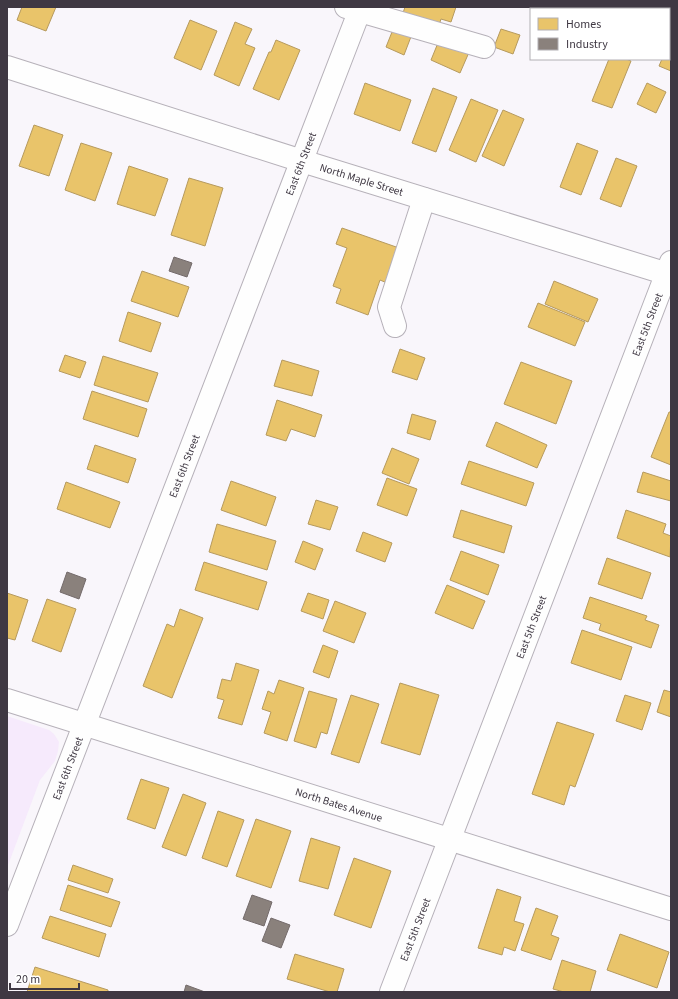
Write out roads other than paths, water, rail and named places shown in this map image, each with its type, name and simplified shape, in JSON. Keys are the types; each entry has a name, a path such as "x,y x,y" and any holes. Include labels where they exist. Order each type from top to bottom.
{"street":[{"path":"355,8 484,47"},
{"name":"East 6th Street","path":"7,925 302,161 355,8"},
{"name":"North Maple Street","path":"7,67 424,199 670,270"},
{"path":"395,326 389,307 424,199"},
{"name":"East 5th Street","path":"391,992 670,270"},
{"name":"North Bates Avenue","path":"7,700 671,909"}]}
